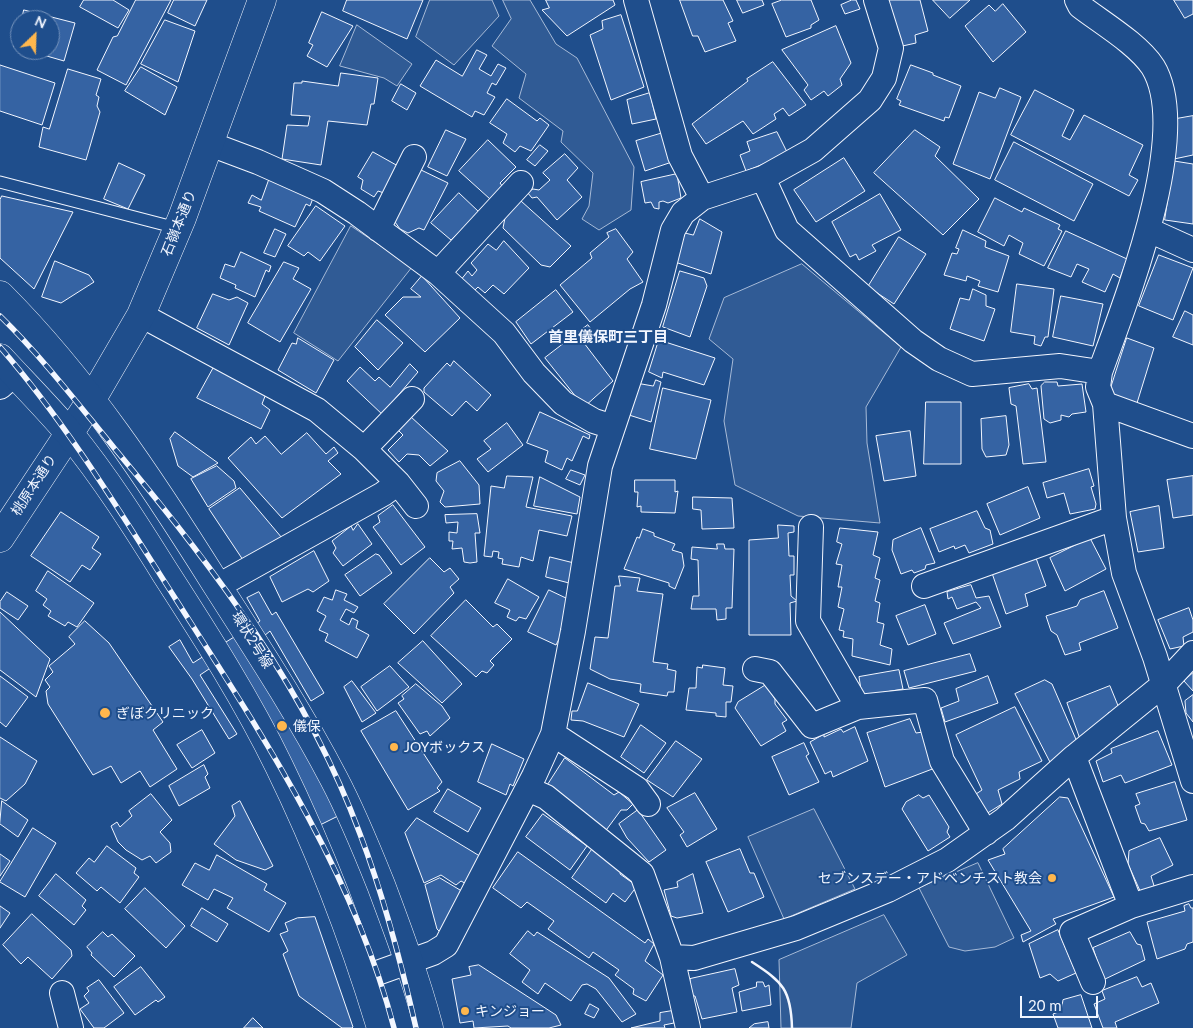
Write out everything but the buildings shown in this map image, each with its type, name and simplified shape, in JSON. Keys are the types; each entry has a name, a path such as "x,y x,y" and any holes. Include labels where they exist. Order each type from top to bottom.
{"main road":[{"name":"石嶺本通り","path":"69,433 92,400 141,315 210,144 259,1"},
{"name":"環状2号線","path":"0,295 47,346 92,400 171,511 303,721 336,782 368,853 410,961 429,1028"},
{"path":"5,373 69,433 136,526 249,710 280,767 326,873 366,977 381,1028"},
{"name":"桃原本通り","path":"0,538 69,433"}],"street":[{"path":"636,0 680,156 702,198"},
{"path":"366,977 433,953 446,945 528,789 553,734 573,632 600,466 654,305 673,230 683,213 702,198 763,178 813,150 870,100 884,78 891,48 876,0"},
{"path":"1077,0 1080,6 1136,48 1152,66 1163,86 1166,105 1166,144 1151,231 1100,372 1098,387 1105,404 1114,518 1124,573 1164,684 1193,781"},
{"path":"210,144 258,162 323,191 378,229 438,273 504,333 534,373 563,403 594,421 613,427"},
{"path":"378,229 414,156"},
{"path":"763,178 787,230 913,341 939,359 972,374 1060,366 1100,372"},
{"path":"438,273 521,183"},
{"path":"1151,231 1193,250"},
{"path":"141,315 317,410 364,450 398,483 416,506"},
{"path":"364,450 412,400"},
{"path":"1105,404 1193,436"},
{"path":"218,586 384,494 398,483"},
{"path":"924,586 1114,518"},
{"path":"812,527 808,621 858,708"},
{"path":"672,957 694,958 796,928 888,890 947,860 986,833 1048,782 1074,757 1164,684 1193,653"},
{"path":"755,668 770,672 812,726 858,708 924,700 942,761 986,833"},
{"path":"553,734 637,790 648,804"},
{"path":"1074,757 1131,906"},
{"path":"528,789 546,797 642,874 672,957 688,1028"},
{"path":"1094,982 1072,932 1131,906 1193,887"},
{"path":"62,993 71,1028"}],"lane":[{"path":"0,182 177,228"}],"shaded area":[{"path":"430,0 492,0 499,16 454,65 416,37"},
{"path":"503,0 530,0 556,44 577,58 634,167 631,210 599,230 582,219 589,206 593,173 561,142 563,131 519,98 526,74 492,46 511,19"},
{"path":"357,25 412,64 397,86 384,78 340,66"},
{"path":"351,226 412,267 338,361 294,333"},
{"path":"802,264 901,347 866,407 867,443 880,523 798,516 735,485 724,421 733,359 709,339 724,298"},
{"path":"814,809 855,889 784,919 748,837"},
{"path":"978,863 1014,938 995,947 965,951 949,947 919,888"},
{"path":"884,915 907,955 857,983 851,1028 781,1028 779,960"}],"railway":[{"path":"0,316 59,381 187,538 222,584 285,680 313,730 338,781 360,834 391,930 416,1028"},
{"path":"0,347 48,407 92,469 240,700 271,752 301,805 355,914 376,970 394,1028"}],"wall":[{"path":"752,962 771,975 783,988 790,1004 792,1028"}],"place":[{"name":"ぎぼクリニック","path":"105,713"},
{"name":"儀保","path":"282,726"},
{"name":"JOYボックス","path":"394,747"},
{"name":"セブンスデー・アドベンチスト教会","path":"1052,878"},
{"name":"キンジョー","path":"465,1011"}],"district":[{"name":"首里儀保町三丁目","path":"608,337"}]}
